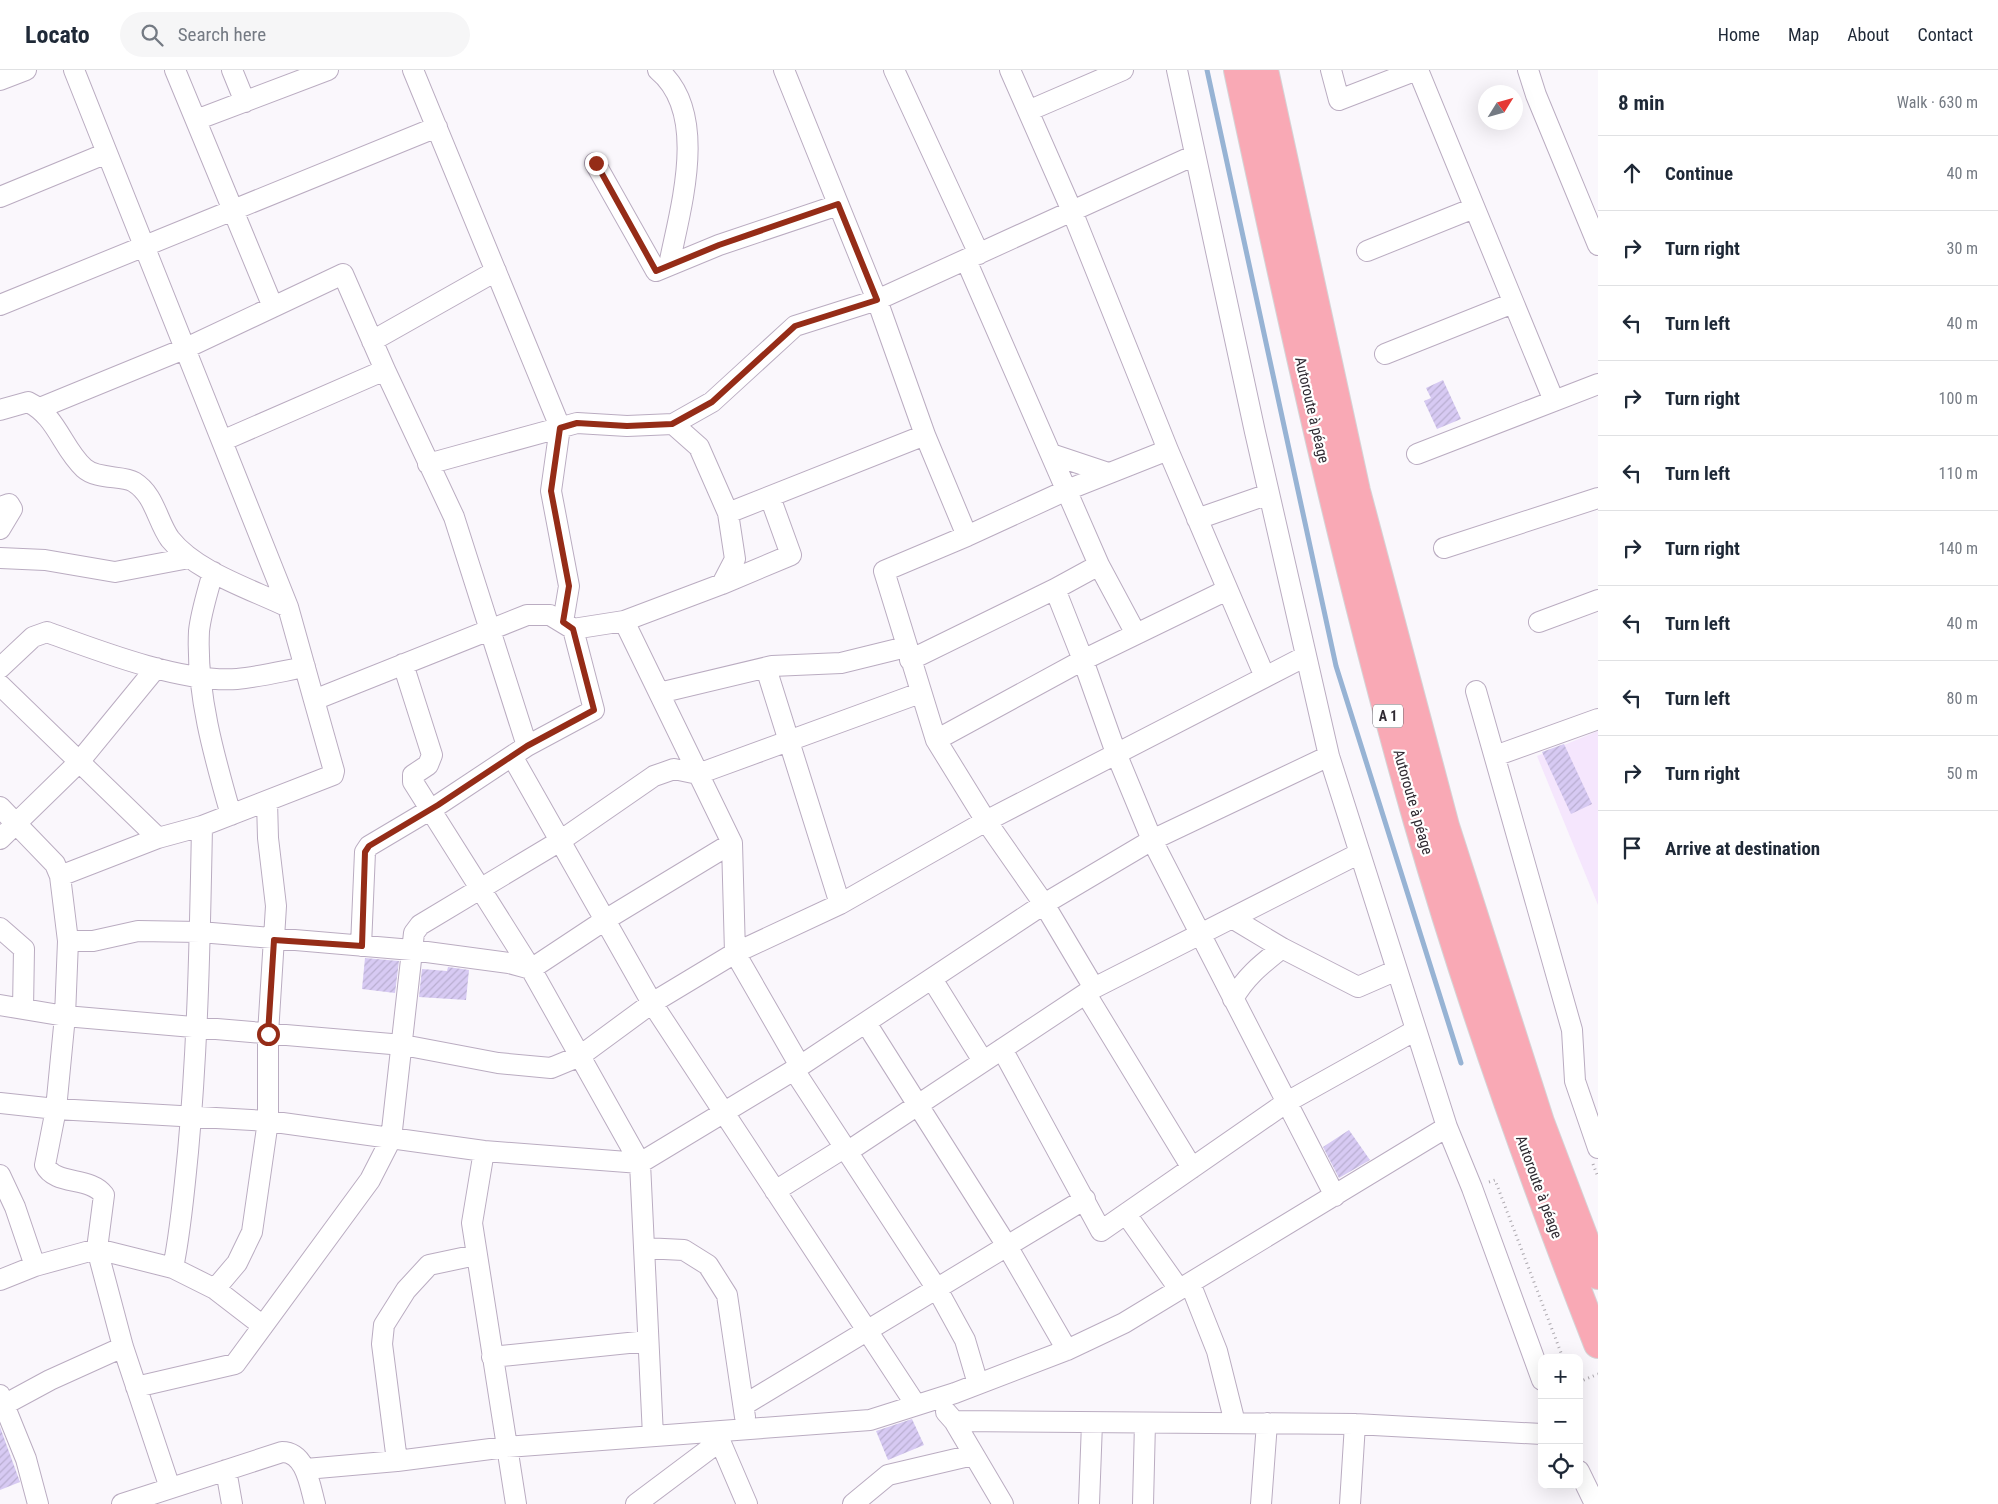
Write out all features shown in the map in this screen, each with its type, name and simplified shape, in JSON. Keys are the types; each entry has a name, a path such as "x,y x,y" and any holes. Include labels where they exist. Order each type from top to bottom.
{"highway":[{"name":"Autoroute à péage","path":"1238,70 1332,500 1416,816 1518,1133 1598,1344"},
{"name":"A 1","path":"1264,70 1356,492 1440,808 1475,926 1540,1122 1598,1275"}],"street":[{"path":"0,80 26,70"},
{"path":"60,876 158,838 202,826 231,815 333,775 334,771 288,607 74,70"},
{"path":"175,70 273,307"},
{"path":"232,70 245,102"},
{"path":"196,120 328,70"},
{"path":"362,946 365,852 376,841 431,809 520,751 594,710 568,626 569,586 551,491 560,428 413,70"},
{"path":"658,70 667,77 680,100 688,132 685,178 669,265"},
{"path":"784,70 877,300 925,435 967,536"},
{"path":"894,70 972,256 1051,454 1099,566 1136,634"},
{"path":"1010,70 1072,211 1168,450 1265,676"},
{"path":"1028,111 1123,70"},
{"path":"1177,70 1329,756 1447,1126 1472,1188 1538,1369"},
{"path":"1331,70 1339,100 1418,70 1554,401"},
{"path":"1528,70 1536,95 1598,245"},
{"path":"0,305 437,127"},
{"path":"0,197 107,154"},
{"path":"428,464 577,423 627,426 672,424 712,402 795,326 877,300 1195,155"},
{"path":"596,163 656,271 719,245 838,204"},
{"path":"1367,251 1474,208"},
{"path":"372,341 496,271"},
{"path":"40,408 184,349 343,274 385,370 454,518 490,629 520,751 560,841 652,1003 916,1405"},
{"path":"1385,354 1513,304"},
{"path":"222,442 385,370"},
{"path":"1417,454 1598,384"},
{"path":"2,403 28,402 40,408 84,469 109,479 133,481 150,497 170,538 189,558 213,572 288,607"},
{"path":"672,424 699,447 728,513 735,559 722,584"},
{"path":"728,513 925,435"},
{"path":"1168,450 1067,490 967,536 884,571 936,740 986,821 1044,904 1090,991 1192,1168"},
{"path":"1051,454 1108,473"},
{"path":"1197,519 1270,494"},
{"path":"314,700 527,614 550,615 568,626 624,621 722,584 791,555 770,497"},
{"path":"1444,548 1598,498"},
{"path":"0,507 9,504 12,509 0,529"},
{"path":"0,558 45,560 115,572 189,558"},
{"path":"659,693 766,668 840,663 908,653 1055,589 1099,566"},
{"path":"213,572 199,631 202,678 210,742 231,815"},
{"path":"1055,589 1116,752 1152,840 1335,1196"},
{"path":"936,740 1083,660 1228,590"},
{"path":"1539,622 1598,600"},
{"path":"624,621 732,843 734,953 797,1068 846,1150 937,1289 965,1340 978,1384"},
{"path":"0,668 33,637 48,632 156,668 202,678 237,679 305,667"},
{"path":"0,1005 65,1016 403,1045 498,1063 551,1068 580,1056 652,1003 734,953 840,904 986,821 1116,752 1306,656"},
{"path":"403,664 432,755 428,765 413,775 413,782 482,889 530,969 640,1163 653,1436"},
{"path":"0,839 79,762 156,668"},
{"path":"766,668 840,904"},
{"path":"0,685 158,838"},
{"path":"1476,691 1572,1030 1575,1081 1598,1148"},
{"path":"136,1387 235,1364 370,1180 391,1139 414,933 420,925 560,841 654,776 674,770 698,774 920,693"},
{"path":"1495,756 1598,719"},
{"path":"0,1103 56,1109 191,1115 268,1121 484,1151 640,1163 797,1068 1044,904 1152,840 1329,756"},
{"path":"215,1289 237,1263 252,1232 268,1121 268,1034 276,906 268,838 267,801"},
{"path":"0,807 55,864 60,876 68,941 65,1016 56,1109 45,1165 48,1172 94,1186 104,1195 97,1249 123,1347 170,1488"},
{"path":"173,1268 180,1235 197,1026 202,826"},
{"path":"68,941 94,942 138,931 200,932 274,940 412,950 509,963 530,969 605,920 732,843"},
{"path":"775,1191 918,1105 1090,991 1360,853"},
{"path":"1232,918 1282,948 1358,987 1397,970"},
{"path":"0,928 24,949 23,1009"},
{"path":"1233,999 1243,982 1256,968 1282,948"},
{"path":"932,979 983,1061"},
{"path":"866,1022 1007,1246 1067,1350"},
{"path":"1002,1048 1101,1231 1287,1102 1416,1030"},
{"path":"306,1469 397,1461 506,1447 653,1436 720,1436 746,1429 870,1420 978,1384 1067,1350 1124,1323 1447,1126"},
{"path":"484,1151 472,1223 516,1504"},
{"path":"0,1175 15,1207 35,1266"},
{"path":"744,1405 1084,1199"},
{"path":"1126,1214 1185,1286 1217,1351 1235,1423"},
{"path":"644,1248 684,1250 708,1265 727,1295 746,1429"},
{"path":"0,1280 35,1266 97,1249 173,1268 215,1289 263,1326"},
{"path":"397,1461 382,1344 384,1325 406,1290 429,1265 476,1255"},
{"path":"492,1357 648,1341"},
{"path":"38,1504 26,1460 1,1403 123,1347"},
{"path":"935,1399 954,1421 1003,1504"},
{"path":"954,1421 1145,1424 1355,1424 1538,1434"},
{"path":"1089,1504 1092,1423"},
{"path":"1143,1504 1145,1424"},
{"path":"1261,1504 1267,1424"},
{"path":"1350,1504 1355,1424"},
{"path":"636,1504 720,1436"},
{"path":"720,1436 747,1504"},
{"path":"134,1502 170,1488 282,1452 289,1452 306,1469 315,1504"},
{"path":"853,1504 888,1475 974,1455"},
{"path":"226,1470 232,1504"},
{"path":"1583,1479 1595,1504"}],"path":[{"path":"1472,1188 1496,1180 1561,1354"},
{"path":"1583,1380 1598,1374"}],"shaded area":[{"path":"1598,731 1598,905 1537,756"}],"building":[{"path":"1443,380 1461,419 1437,429 1424,401 1431,398 1426,388"},
{"path":"1564,744 1592,804 1571,814 1542,752"},
{"path":"365,958 399,961 395,993 362,989"},
{"path":"448,967 469,970 466,1000 419,997 422,969 447,971"},
{"path":"1349,1130 1370,1160 1339,1178 1323,1147"},
{"path":"912,1419 924,1445 888,1460 876,1431"},
{"path":"0,1427 20,1482 0,1490"}],"waterway":[{"path":"1207,70 1336,666 1461,1063"}],"route":[{"path":"268,1034 274,940 362,946 365,852 369,846 438,805 527,746 594,710 573,629 563,622 569,586 551,491 560,428 577,423 627,426 672,424 712,402 795,326 877,300 838,204 719,245 656,271 596,163"}]}
